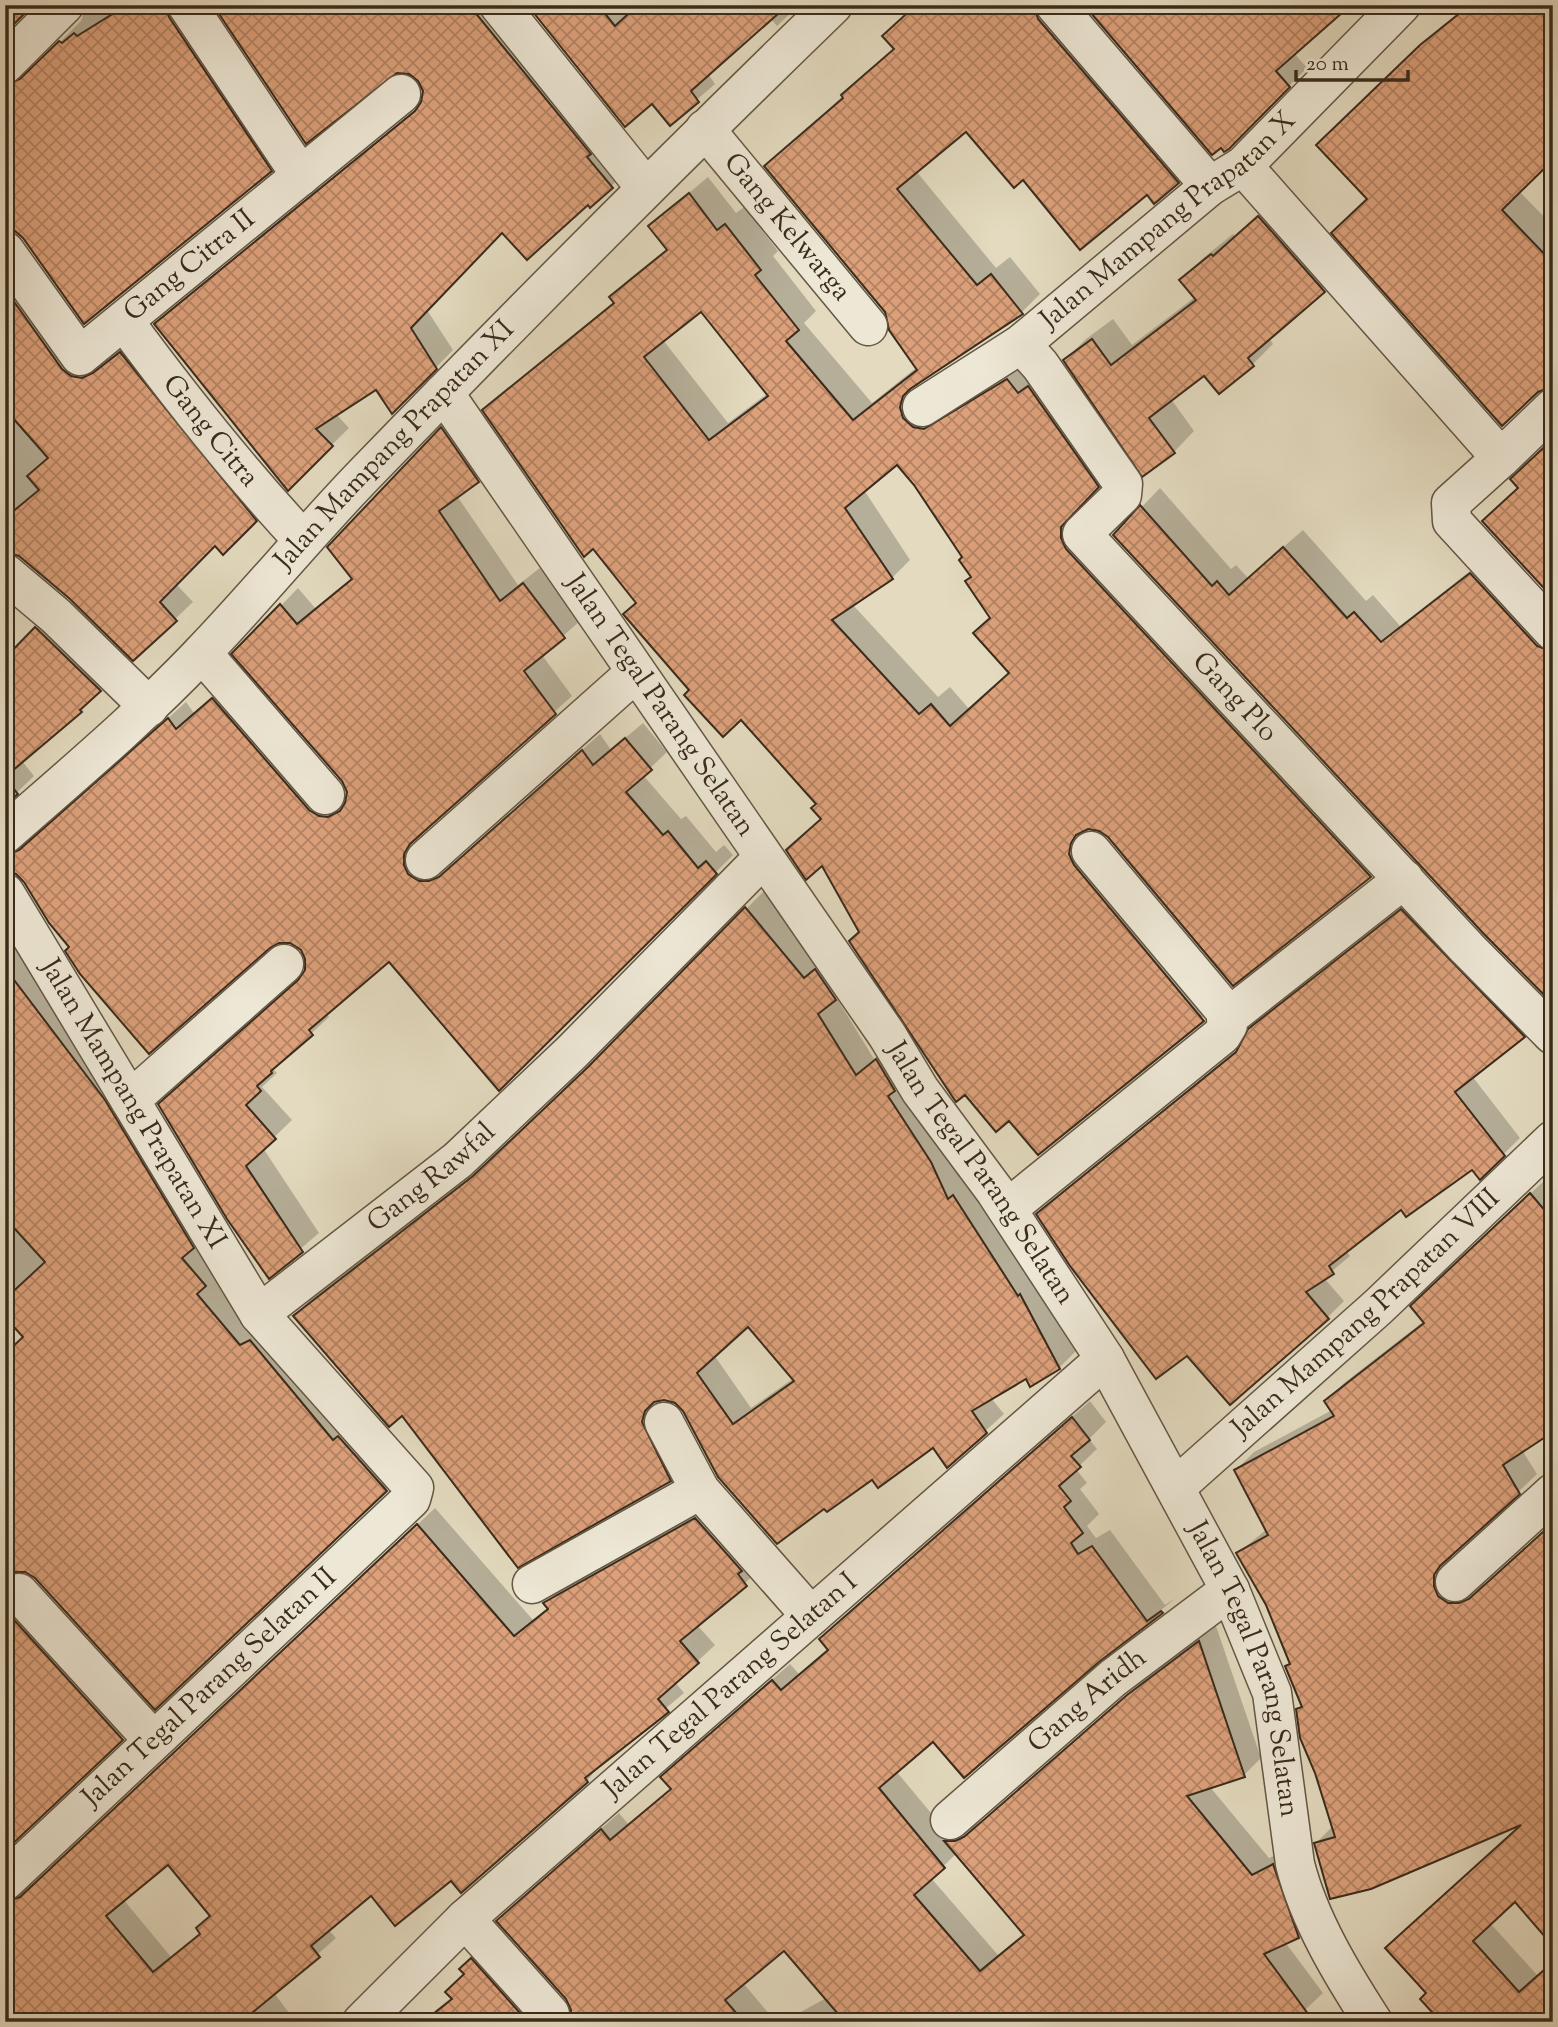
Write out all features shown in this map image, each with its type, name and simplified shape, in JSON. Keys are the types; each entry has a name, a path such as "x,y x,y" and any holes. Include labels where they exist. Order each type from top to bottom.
{"street":[{"path":"187,5 301,176"},
{"path":"499,5 645,187"},
{"name":"Jalan Mampang Prapatan XI","path":"5,834 149,707 202,653 302,539 444,393 645,187 833,5"},
{"path":"1055,5 1210,186"},
{"name":"Jalan Mampang Prapatan X","path":"922,407 1021,344 1210,186 1243,166 1401,5"},
{"path":"5,64 48,10"},
{"name":"Gang Citra II","path":"5,251 80,356 401,94"},
{"name":"Gang Kelwarga","path":"705,129 868,326"},
{"path":"1243,166 1501,458"},
{"name":"Gang Citra","path":"124,321 190,410 249,482 302,539"},
{"name":"Gang Plo","path":"1021,344 1040,365 1123,484 1122,495 1082,534 1553,1035"},
{"name":"Jalan Tegal Parang Selatan","path":"444,393 887,1035 920,1090 1007,1209 1105,1359 1177,1486 1230,1590 1272,1693 1295,1864 1301,1887 1332,1952 1371,2021"},
{"path":"1553,408 1451,503 1451,521 1553,631"},
{"path":"5,573 56,616 149,707"},
{"path":"202,653 325,795"},
{"path":"425,860 635,673"},
{"path":"1007,1209 1222,1035 1228,1025 1226,1012 1091,851"},
{"name":"Gang Rawfal","path":"259,1314 458,1160 572,1052 763,858"},
{"path":"1226,1018 1404,879"},
{"name":"Jalan Mampang Prapatan XI","path":"5,893 259,1314"},
{"path":"130,1100 284,964"},
{"name":"Jalan Mampang Prapatan VIII","path":"1177,1486 1378,1307 1553,1140"},
{"name":"Jalan Tegal Parang Selatan II","path":"5,1881 414,1494 414,1488 259,1314"},
{"name":"Jalan Tegal Parang Selatan I","path":"362,2022 465,1919 1105,1359"},
{"path":"664,1422 700,1490 811,1616"},
{"path":"532,1584 700,1490"},
{"path":"1455,1582 1553,1493"},
{"name":"Gang Aridh","path":"950,1820 1113,1678 1230,1590"},
{"path":"19,1593 153,1740"},
{"path":"465,1919 550,2014"}],"building":[{"path":"5,5 27,5 30,8 5,33"},
{"path":"127,5 165,5 169,17 272,171 84,324 23,238 15,231 5,230 5,85 20,79 59,41 62,43 74,33 77,36"},
{"path":"213,5 469,5 591,154 587,157 613,188 590,208 588,205 527,260 502,233 411,328 437,369 392,414 376,390 316,429 333,446 288,491 154,324 415,111 421,102 423,91 418,81 409,74 397,73 306,144"},
{"path":"533,5 598,5 615,26 638,5 788,5 691,91 699,102 670,126 652,104 625,127 533,12"},
{"path":"916,5 1034,5 1038,19 1179,183 1154,204 1147,195 1080,250 1023,180 1014,188 966,132 897,189 977,285 991,274 1023,314 910,389 903,396 900,407 903,418 913,427 924,429 1007,379 1018,393 1028,386 1099,487 1061,527 1061,538 1066,549 1371,877 1233,986 1108,837 1099,831 1088,829 1076,835 1069,854 1074,865 1204,1021 1038,1155 1009,1121 996,1132 965,1095 956,1102 849,941 859,932 822,866 806,880 786,850 821,819 811,808 816,804 741,720 723,737 684,695 689,690 623,614 636,603 593,549 584,557 482,410 614,303 609,297 667,250 648,226 689,193 717,230 725,224 761,270 755,275 799,330 786,341 853,420 917,370 889,330 885,312 764,166 843,98 841,95 894,49 882,36","holes":["701,312 768,396 709,440 644,357","897,465 914,485 962,557 959,560 971,577 965,581 990,618 973,633 1009,673 950,726 931,704 919,714 832,620 893,579 845,508"]},
{"path":"1084,5 1351,5 1276,71 1290,87 1229,149 1224,152 1221,148 1212,155"},
{"path":"1470,5 1553,5 1553,160 1502,210 1553,263 1553,387 1538,392 1502,426 1331,233 1367,199 1316,145 1420,45"},
{"path":"1258,216 1325,292 1248,358 1254,366 1219,394 1204,376 1149,418 1175,453 1142,477 1063,360 1092,339 1111,365 1196,300 1179,280 1211,254 1213,256"},
{"path":"5,289 62,369 71,376 82,378 93,373 120,352 257,521 223,555 215,546 160,602 177,621 133,661 70,599 19,556 5,552 5,518 39,490 27,476 48,458 5,409"},
{"path":"441,427 479,482 439,511 500,601 523,583 565,638 524,671 556,714 410,844 404,854 404,865 408,874 419,881 439,877 582,750 593,765 625,738 652,770 626,792 663,835 668,831 698,868 706,861 717,874 499,1091 389,962 309,1030 313,1035 271,1071 257,1086 261,1091 246,1105 276,1139 246,1166 303,1252 269,1279 227,1219 158,1104 298,980 305,970 305,959 301,950 290,943 279,943 270,948 149,1054 80,974 65,951 69,947 49,923 24,882 16,874 5,871 5,855 19,850 168,718 176,729 212,698 309,810 319,816 328,817 340,811 347,792 342,781 231,654 280,604 297,624 352,579 327,547"},
{"path":"1553,439 1553,598 1482,521 1518,488 1510,479"},
{"path":"1140,505 1212,586 1217,581 1229,595 1283,547 1347,618 1354,612 1381,642 1470,573 1537,646 1553,652 1553,1004 1483,933 1113,535"},
{"path":"35,627 101,691 80,710 82,712 5,777 5,658"},
{"path":"5,778 18,794 5,805"},
{"path":"745,907 804,978 815,969 836,1000 818,1014 856,1075 876,1059 895,1091 888,1096 931,1162 948,1199 953,1195 1018,1296 1020,1294 1060,1369 1030,1387 1026,1379 972,1411 987,1433 947,1468 933,1448 878,1488 872,1480 827,1512 824,1509 777,1544 718,1477 683,1411 675,1403 664,1400 654,1402 645,1411 642,1422 671,1481 518,1568 402,1416 389,1427 293,1316 473,1176 588,1067","holes":["748,1327 794,1381 733,1424 697,1373"]},
{"path":"1401,909 1525,1037 1455,1092 1505,1156 1480,1180 1472,1170 1406,1217 1401,1210 1329,1266 1334,1274 1306,1292 1329,1319 1230,1405 1187,1356 1156,1379 1070,1266 1036,1214 1236,1052 1248,1029"},
{"path":"5,968 105,1100 194,1248 182,1258 206,1286 197,1294 240,1345 250,1340 333,1440 338,1436 387,1491 155,1710 35,1578 25,1572 5,1576 5,1354 23,1337 5,1317 5,1299 45,1262 5,1218"},
{"path":"1530,1193 1553,1220 1553,1432 1503,1465 1520,1494 1440,1566 1434,1575 1434,1586 1438,1596 1448,1603 1469,1599 1553,1523 1553,1946 1515,1902 1473,1941 1519,1992 1553,1962 1553,2022 1441,2022 1420,1999 1426,1993 1385,1948 1521,1825 1371,1889 1330,1899 1314,1843 1335,1837 1315,1773 1300,1738 1296,1709 1302,1707 1285,1666 1290,1664 1266,1605 1236,1553 1268,1535 1234,1470 1334,1416 1324,1401 1424,1323 1410,1306"},
{"path":"1072,1417 1090,1440 1071,1456 1081,1467 1059,1486 1071,1501 1064,1507 1083,1533 1071,1543 1078,1554 1092,1546 1147,1621 1161,1611 1163,1613 1099,1662 964,1778 933,1742 879,1788 945,1868 914,1895 980,1971 1024,1935 944,1841 955,1841 964,1837 1127,1695 1199,1641 1245,1777 1187,1796 1252,1875 1273,1864 1299,1938 1264,1954 1314,2022 845,2022 784,1951 725,2000 744,2022 570,2022 571,2010 566,1999 496,1921 601,1829 610,1840 671,1789 660,1777 772,1680 781,1690 828,1650 819,1639"},
{"path":"695,1518 742,1571 738,1574 747,1586 680,1641 699,1663 658,1699 669,1712 585,1778 588,1782 461,1893 451,1881 395,1926 371,1896 311,1946 320,1957 241,2022 5,2022 5,1902 20,1897 417,1524 514,1636 548,1609 543,1603","holes":["168,1865 210,1916 196,1928 200,1934 153,1972 106,1916"]},
{"path":"5,1610 123,1740 5,1851"},
{"path":"471,1958 528,2022 423,2022 452,1999 445,1992 464,1974 459,1969"}]}
